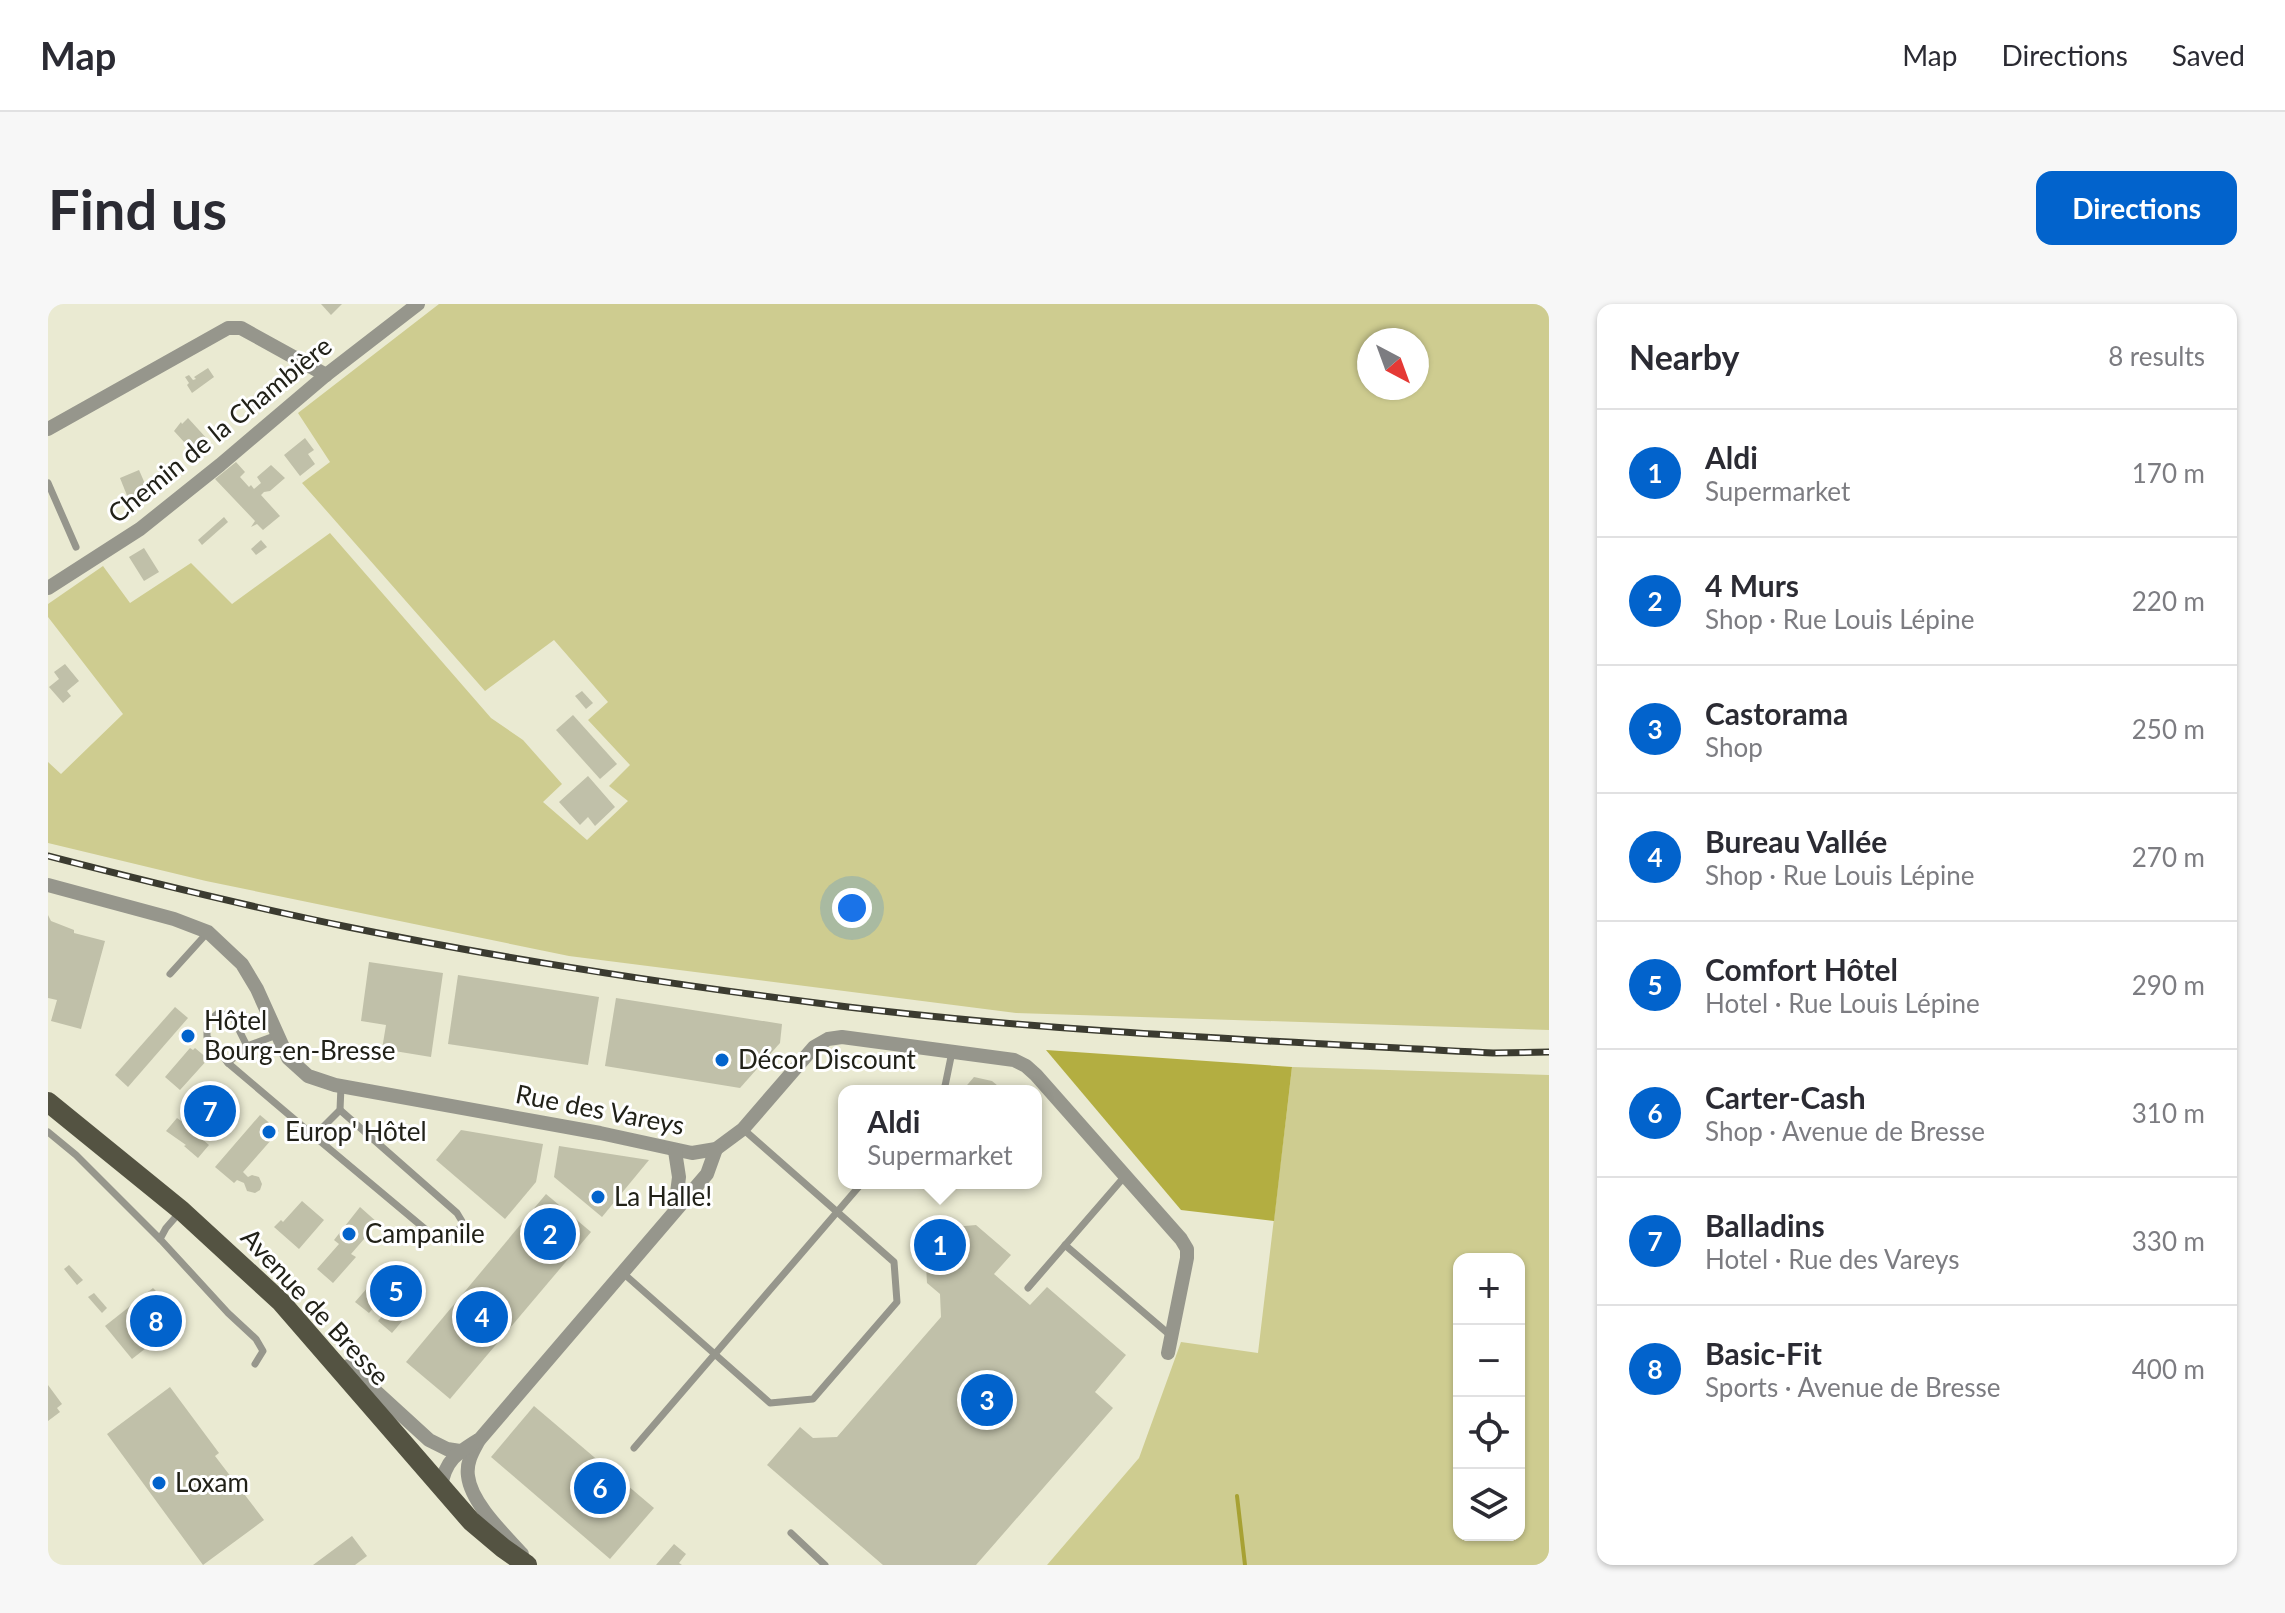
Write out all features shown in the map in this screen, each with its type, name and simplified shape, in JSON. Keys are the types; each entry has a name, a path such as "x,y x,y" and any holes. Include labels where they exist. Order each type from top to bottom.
{"main road":[{"name":"Avenue de Bresse","path":"48,1102 214,1238 304,1326 441,1487 487,1535 530,1565"}],"street":[{"name":"Chemin de la Chambière","path":"48,588 140,529 326,375 418,304"},
{"path":"48,429 228,328 241,328 326,375"},
{"name":"Rue des Vareys","path":"48,885 174,919 208,932 242,964 257,989 288,1058 308,1076 341,1086 600,1133 675,1151 692,1153 716,1149 743,1129 814,1047 828,1039 842,1037 1014,1060 1026,1066 1187,1249 1168,1353"},
{"path":"530,1565 482,1507 472,1490 467,1474 469,1458 480,1439 707,1174 716,1149"},
{"path":"675,1151 679,1177 675,1209"},
{"path":"304,1326 429,1440 447,1449 460,1451"},
{"path":"441,1487 443,1471 449,1462 480,1439"}],"lane":[{"path":"48,483 76,547"},
{"path":"170,974 208,932"},
{"path":"247,1046 232,1016 218,1013 207,1023 207,1037 228,1063 437,1239 447,1240 457,1232 463,1223 457,1213 340,1110"},
{"path":"228,1063 247,1046 277,1035"},
{"path":"945,1085 952,1052"},
{"path":"314,1136 340,1110 341,1086"},
{"path":"622,1272 770,1403 813,1399 897,1302 894,1262 743,1129"},
{"path":"48,1132 76,1155 256,1339 263,1351 255,1364"},
{"path":"1028,1288 1125,1176"},
{"path":"634,1448 857,1189"},
{"path":"160,1239 182,1211"},
{"path":"1065,1245 1171,1337"},
{"path":"791,1533 825,1565"}],"shaded area":[{"path":"439,304 1549,304 1549,1030 1016,1013 569,956 206,881 48,843 48,762 61,774 123,714 48,617 48,604 103,566 130,603 191,563 232,604 330,533 491,718 523,740 562,784 543,802 587,840 628,801 609,786 630,765 588,720 608,702 554,640 485,691 302,483 330,462 298,413"},
{"path":"1046,1050 1292,1067 1274,1221 1181,1210"},
{"path":"1292,1067 1549,1075 1549,1565 1047,1565 1139,1458 1181,1342 1258,1353"}],"building":[{"path":"321,304 342,304 331,315"},
{"path":"208,368 214,377 192,393 185,377 189,375 196,379 194,377"},
{"path":"257,394 265,402 255,411 248,402"},
{"path":"188,418 209,441 195,454 174,431"},
{"path":"305,438 314,450 308,454 315,464 300,476 284,455"},
{"path":"236,462 245,472 240,477 254,489 261,483 257,477 271,465 285,478 261,495 280,516 263,530 257,524 251,527 255,521 215,479"},
{"path":"139,470 150,495 130,503 120,478"},
{"path":"224,517 228,522 202,545 198,540"},
{"path":"261,540 267,547 256,555 251,549"},
{"path":"144,548 159,572 144,581 129,557"},
{"path":"65,664 79,681 67,691 71,696 63,703 49,687 59,679 54,672"},
{"path":"582,691 593,703 586,709 575,696"},
{"path":"573,715 617,764 600,779 556,730"},
{"path":"588,776 615,807 595,826 588,817 580,825 559,802"},
{"path":"48,915 51,921 74,930 74,933 105,941 81,1029 51,1021 57,1000 48,998"},
{"path":"369,962 443,973 431,1057 382,1049 386,1025 361,1021"},
{"path":"458,975 599,997 588,1065 448,1044"},
{"path":"616,998 782,1024 780,1043 740,1088 605,1066"},
{"path":"175,1007 188,1018 128,1087 115,1075"},
{"path":"190,1048 195,1048 208,1059 180,1090 165,1077"},
{"path":"974,1077 997,1085 967,1085"},
{"path":"194,1098 207,1110 211,1106 215,1110 212,1114 225,1126 214,1139 207,1134 202,1139 209,1145 198,1158 166,1131 177,1118 184,1123 188,1118 182,1112"},
{"path":"260,1115 279,1131 243,1172 248,1177 259,1177 262,1184 255,1193 247,1191 244,1183 237,1180 234,1183 215,1167"},
{"path":"461,1130 543,1144 536,1182 505,1219 436,1160"},
{"name":"La Halle!","path":"559,1146 649,1160 602,1217 554,1177"},
{"path":"546,1194 591,1232 450,1399 406,1362"},
{"path":"302,1201 324,1220 299,1249 274,1227 281,1220 283,1222"},
{"path":"360,1207 378,1223 351,1254 356,1257 333,1283 317,1269 339,1244 334,1240"},
{"path":"976,1225 1011,1255 994,1274 1030,1305 1047,1287 1126,1355 1095,1392 1113,1408 976,1565 883,1565 767,1465 800,1427 813,1438 837,1437 941,1317 940,1294 927,1283 925,1247 942,1228"},
{"path":"69,1265 83,1280 77,1285 64,1269"},
{"path":"382,1271 403,1292 412,1281 426,1293 392,1333 378,1321 389,1308 374,1307 369,1313 355,1302"},
{"path":"153,1288 183,1319 132,1359 105,1326"},
{"path":"94,1293 107,1308 102,1313 88,1297"},
{"path":"48,1385 62,1404 57,1408 60,1412 48,1421"},
{"path":"170,1387 219,1453 215,1456 264,1520 203,1565 107,1434"},
{"path":"534,1406 654,1508 610,1559 491,1457"},
{"path":"352,1536 367,1556 355,1565 313,1565"},
{"path":"674,1544 686,1554 679,1563 682,1565 656,1565"}],"waterway":[{"path":"1237,1496 1245,1565"}],"railway":[{"path":"48,856 235,902 410,939 598,972 785,999 928,1016 1089,1030 1493,1053 1549,1052"}],"place":[{"name":"Hôtel Bourg-en-Bresse","path":"188,1036"},
{"name":"Décor Discount","path":"722,1060"},
{"name":"Balladins","path":"210,1111"},
{"name":"Europ' Hôtel","path":"269,1132"},
{"name":"La Halle!","path":"598,1197"},
{"name":"Campanile","path":"349,1234"},
{"name":"4 Murs","path":"550,1234"},
{"name":"Aldi","path":"940,1245"},
{"name":"Comfort Hôtel","path":"396,1291"},
{"name":"Bureau Vallée","path":"482,1317"},
{"name":"Basic-Fit","path":"156,1321"},
{"name":"Castorama","path":"987,1400"},
{"name":"Loxam","path":"159,1483"},
{"name":"Carter-Cash","path":"600,1488"}]}
